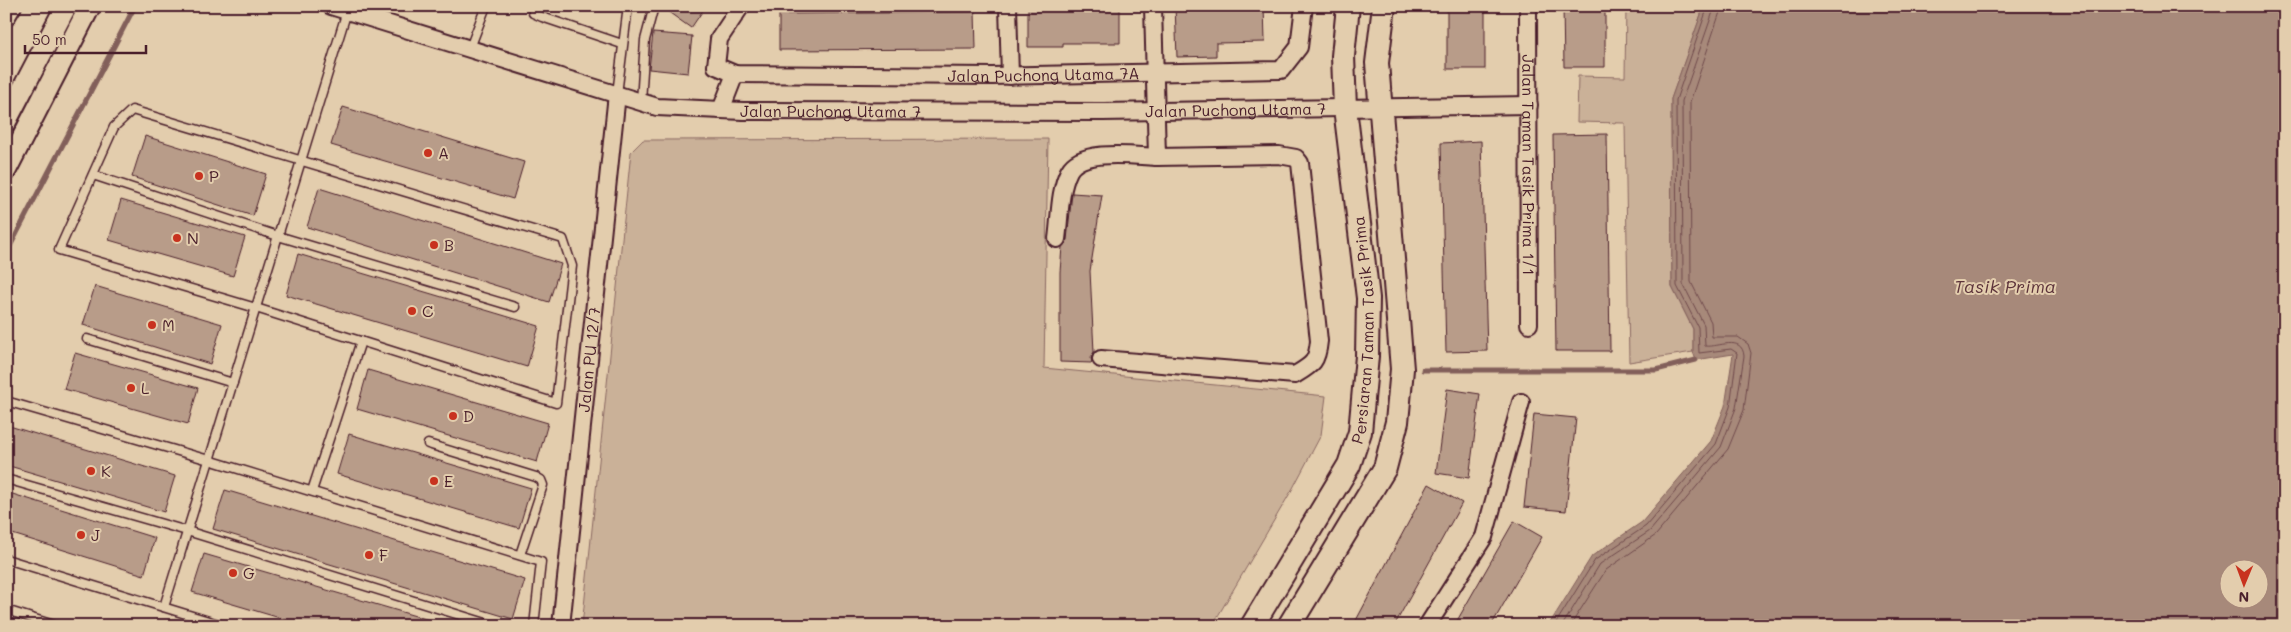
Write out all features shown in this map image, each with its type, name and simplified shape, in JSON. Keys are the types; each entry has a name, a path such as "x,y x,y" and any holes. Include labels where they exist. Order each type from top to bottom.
{"main road":[{"name":"Persiaran Taman Tasik Prima","path":"1252,626 1349,465 1360,432 1367,356 1368,298 1345,108 1343,56 1348,6"},
{"name":"Persiaran Taman Tasik Prima","path":"1289,626 1385,468 1397,422 1402,369 1376,63 1384,6"}],"street":[{"path":"6,18 13,6"},
{"path":"6,121 66,6"},
{"path":"6,170 90,6"},
{"name":"Jalan Puchong Utama 7","path":"331,6 657,107 721,110 1155,111 1529,105"},
{"path":"721,110 735,74 716,66 718,38 741,6"},
{"path":"1008,6 1010,76"},
{"path":"1154,6 1157,157"},
{"name":"Jalan Puchong Utama 7A","path":"735,74 1010,76 1281,70 1299,47 1304,6"},
{"name":"Jalan Taman Tasik Prima 1/1","path":"1528,6 1529,324"},
{"name":"Jalan PU 12/7","path":"561,626 617,94"},
{"path":"1057,240 1064,185 1070,169 1086,158 1279,155 1296,158 1300,163 1319,341 1318,355 1314,363 1295,375 1101,359"},
{"path":"1427,626 1484,537 1521,402"}],"lane":[{"path":"470,48 486,6"},
{"path":"533,6 533,12 542,17 622,44"},
{"path":"617,94 628,6"},
{"path":"641,102 645,40 654,6"},
{"path":"164,607 347,11"},
{"path":"132,110 563,239 572,266 556,403 256,308 59,250 93,175 114,127 132,110"},
{"path":"93,175 278,236 515,307"},
{"path":"87,340 233,383"},
{"path":"312,491 361,341"},
{"path":"6,401 209,460 541,562 534,626"},
{"path":"428,444 536,476 542,480 543,485 520,555"},
{"path":"6,479 187,531 492,625"},
{"path":"6,559 164,607 200,622 225,626"},
{"path":"6,610 57,626"}],"shaded area":[{"path":"1626,6 1704,6 1671,99 1672,287 1693,329 1693,352 1629,362 1625,123 1577,122 1578,76 1625,77"},
{"path":"1048,139 1044,368 1326,396 1321,435 1293,488 1212,626 582,626 631,152 643,140"}],"water":[{"name":"Tasik Prima","path":"1704,6 2285,6 2285,626 1548,626 1592,556 1642,522 1711,441 1725,406 1733,354 1696,360 1693,352 1693,329 1672,287 1671,99"}],"building":[{"path":"660,6 706,6 691,28"},
{"path":"1028,6 1120,6 1120,43 1063,43 1063,47 1028,47"},
{"path":"1175,6 1264,6 1265,42 1216,43 1216,56 1177,57"},
{"path":"1447,6 1485,6 1485,69 1447,69"},
{"path":"1563,6 1605,6 1605,67 1564,67"},
{"path":"975,12 976,49 779,50 779,14"},
{"path":"653,33 692,36 688,73 649,69"},
{"name":"A","path":"343,107 524,162 513,199 331,145"},
{"path":"1607,134 1610,351 1556,351 1553,135"},
{"name":"P","path":"145,136 266,174 253,216 132,177"},
{"path":"1481,141 1487,351 1446,352 1441,143"},
{"name":"B","path":"319,188 561,264 549,302 307,227"},
{"path":"1072,193 1102,195 1090,271 1094,352 1091,358 1092,363 1060,362 1060,272 1062,247 1067,240"},
{"name":"N","path":"121,200 245,237 233,276 109,240"},
{"name":"C","path":"298,254 539,326 527,367 286,295"},
{"name":"M","path":"95,286 222,324 210,364 83,325"},
{"name":"L","path":"75,353 198,388 188,424 64,389"},
{"name":"D","path":"368,370 548,423 537,462 357,409"},
{"path":"1447,389 1480,394 1469,478 1436,473"},
{"path":"1534,414 1576,418 1566,511 1524,507"},
{"name":"K","path":"6,425 175,476 164,512 6,465"},
{"name":"E","path":"349,434 531,488 519,528 337,474"},
{"path":"1429,484 1462,503 1394,626 1353,626"},
{"name":"F","path":"225,490 525,580 513,619 213,529"},
{"name":"J","path":"6,492 155,538 144,575 6,532"},
{"path":"1514,521 1542,537 1491,626 1454,626"},
{"name":"G","path":"204,554 436,622 436,626 307,626 192,592"}],"waterway":[{"path":"6,254 135,6"},
{"path":"1423,370 1656,370 1696,360"}],"place":[{"name":"A","path":"428,153"},
{"name":"P","path":"199,176"},
{"name":"N","path":"177,238"},
{"name":"B","path":"434,245"},
{"name":"C","path":"412,311"},
{"name":"M","path":"152,325"},
{"name":"L","path":"131,388"},
{"name":"D","path":"453,416"},
{"name":"K","path":"91,471"},
{"name":"E","path":"434,481"},
{"name":"J","path":"81,535"},
{"name":"F","path":"369,555"},
{"name":"G","path":"233,573"}]}
